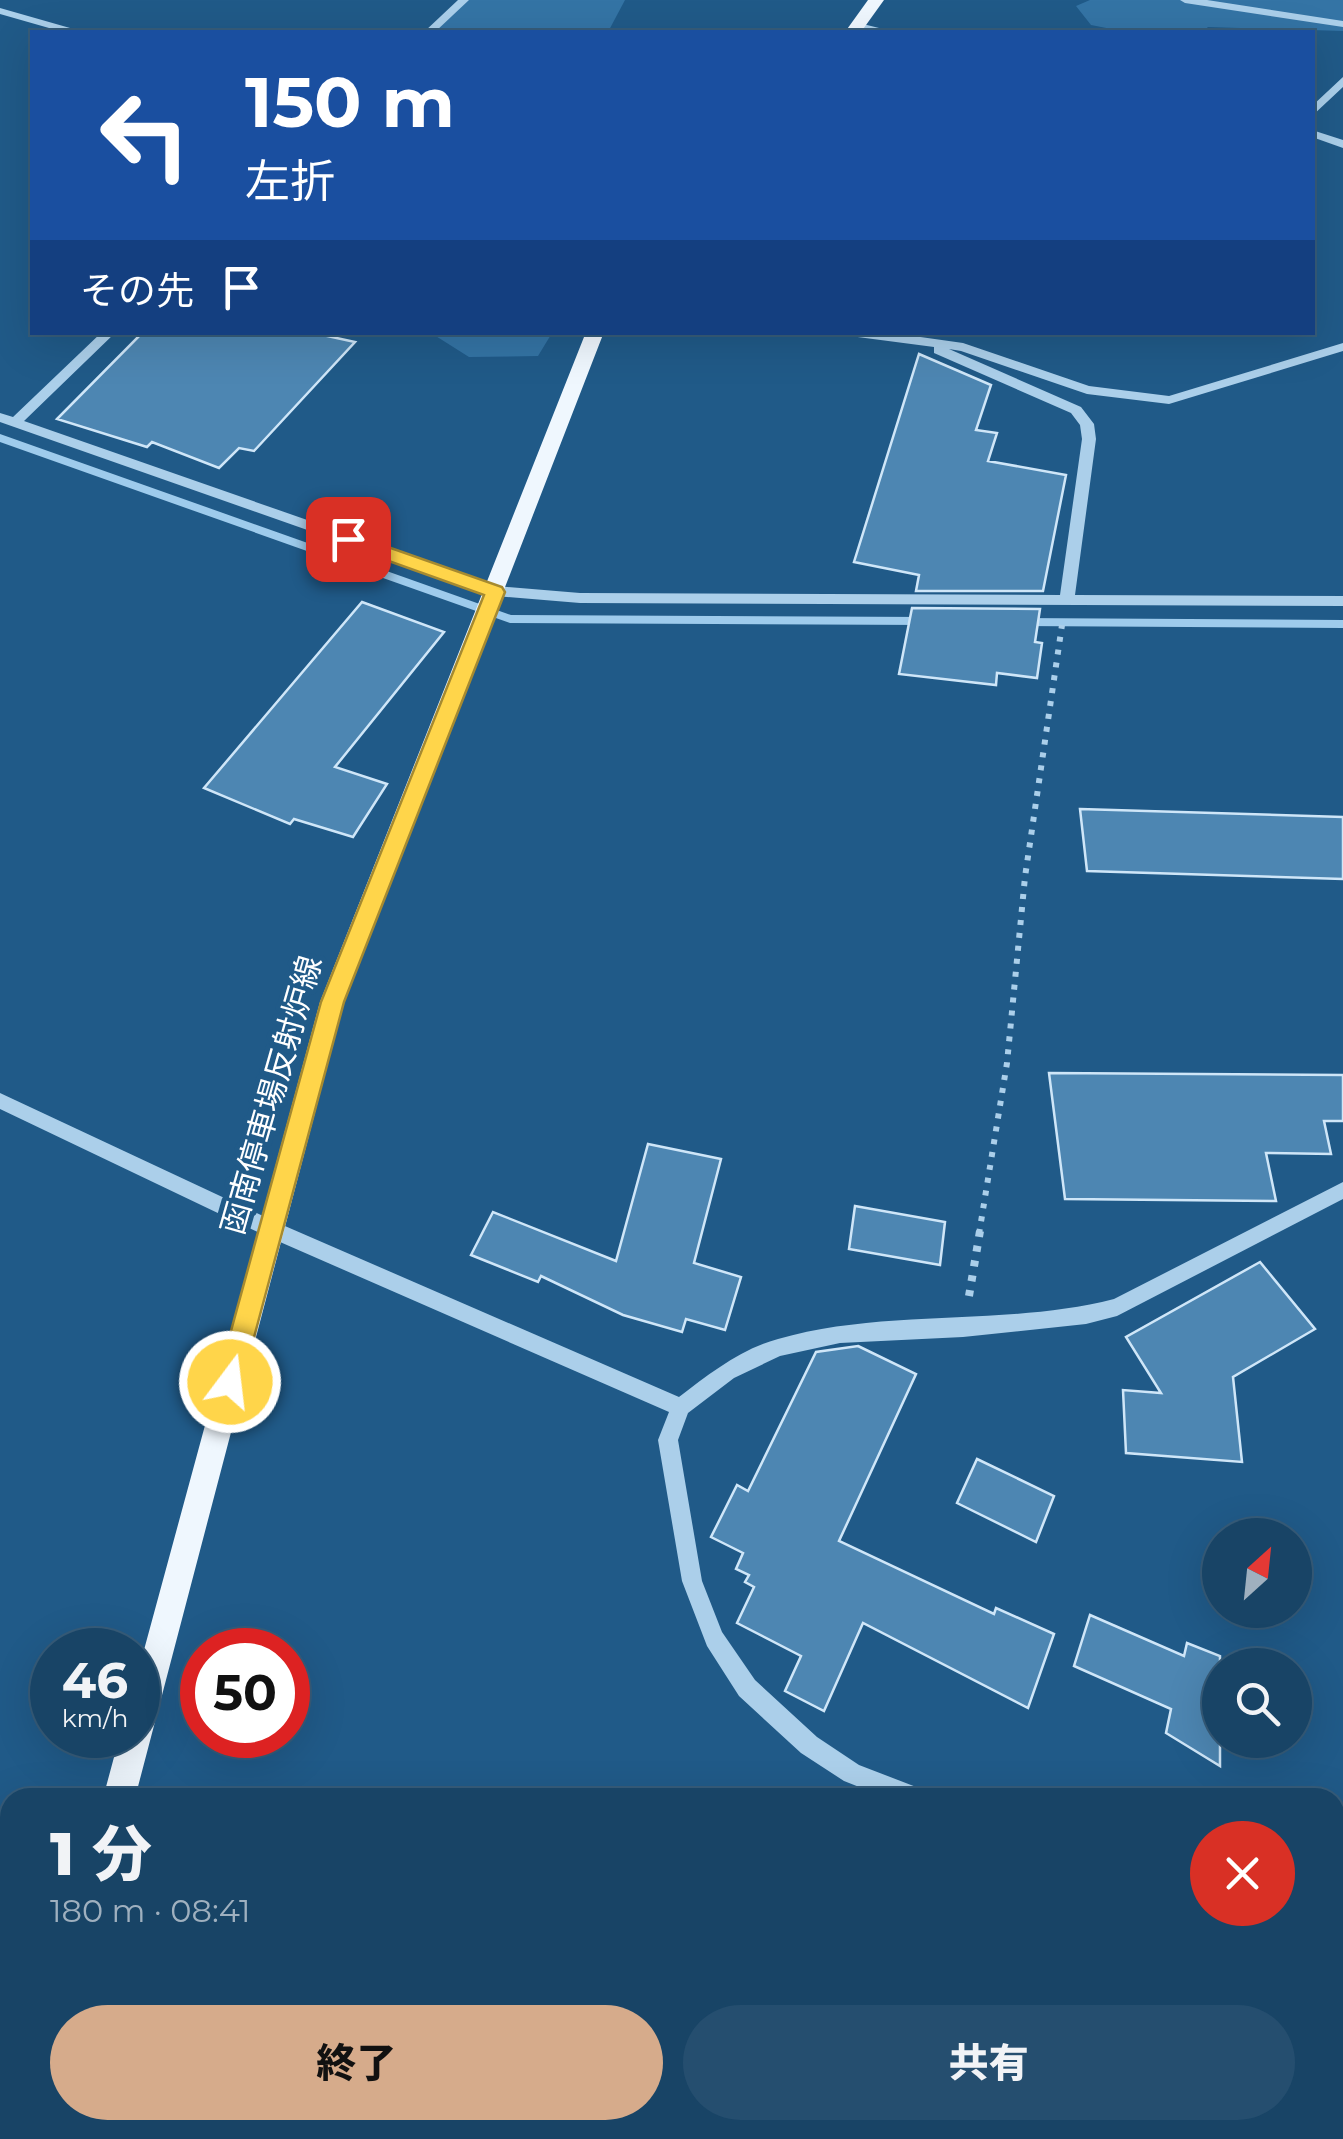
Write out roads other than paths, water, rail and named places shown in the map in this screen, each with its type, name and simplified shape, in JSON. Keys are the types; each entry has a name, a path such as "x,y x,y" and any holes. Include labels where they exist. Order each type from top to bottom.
{"main road":[{"path":"856,29 876,0"},
{"name":"函南停車場反射炉線","path":"160,1645 332,1002 593,335"},
{"path":"122,1788 130,1758"}],"street":[{"path":"432,30 464,0"},
{"path":"1184,0 1343,24"},
{"path":"1207,4 1222,0"},
{"path":"0,11 66,30"},
{"path":"1315,110 1343,80"},
{"path":"1315,133 1343,144"},
{"path":"106,335 7,420 491,602 580,598 1343,602"},
{"path":"871,335 962,348 1087,390 1169,400 1343,347"},
{"path":"926,343 1076,410 1087,424 1089,438 1067,599"},
{"path":"0,1101 271,1229 681,1407"},
{"path":"890,1788 852,1773 808,1745 747,1688 714,1639 692,1581 668,1440 681,1407 727,1372 776,1348 840,1334 963,1328 1086,1315 1116,1306 1343,1190"}],"waterway":[{"path":"0,438 510,619 927,621"},
{"path":"1019,622 1343,624"}]}
